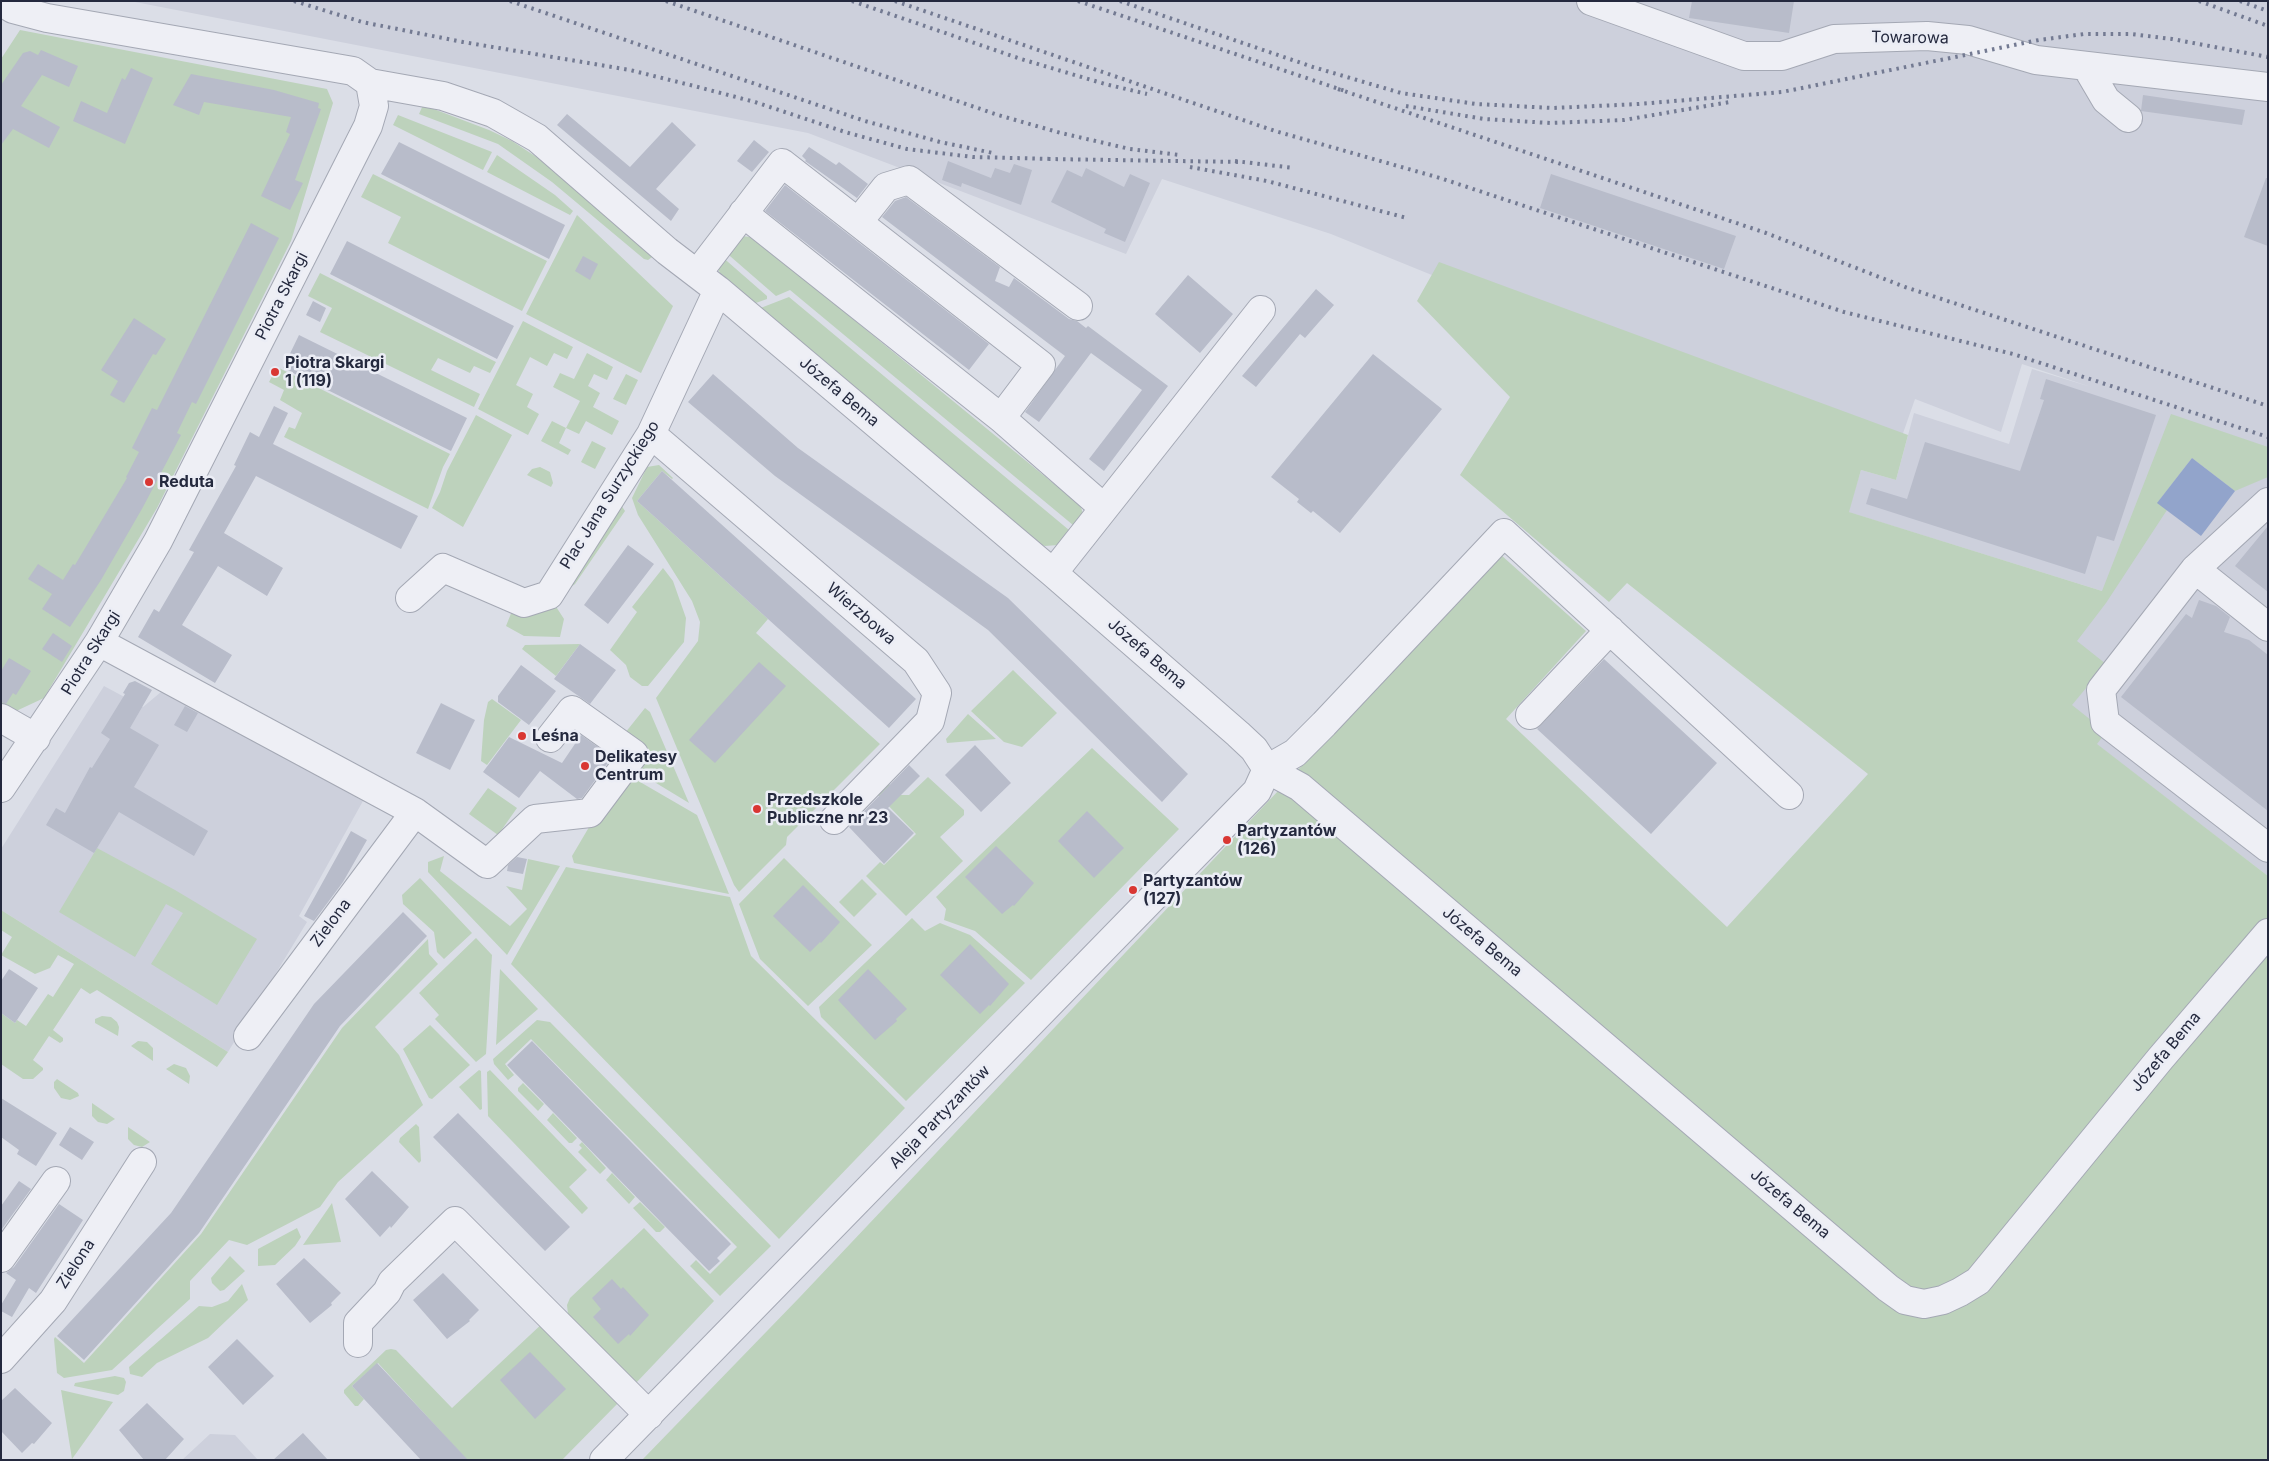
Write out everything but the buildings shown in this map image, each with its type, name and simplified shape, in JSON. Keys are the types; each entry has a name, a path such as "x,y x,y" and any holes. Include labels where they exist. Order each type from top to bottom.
{"street":[{"name":"Towarowa","path":"1591,1 1744,56 1782,56 1834,39 1927,36 1968,40 2036,60 2268,87"},
{"path":"7,9 47,18 353,71 370,83"},
{"path":"2086,66 2106,100 2128,118"},
{"name":"Józefa Bema","path":"370,83 443,96 493,113 537,138 667,251 707,282 1053,573 1238,734 1254,749 1267,769 1300,787 1888,1288 1905,1300 1924,1304 1943,1300 1978,1281 2160,1059 2268,934"},
{"name":"Piotra Skargi","path":"1,788 100,642 158,541 368,126 374,106 370,83"},
{"name":"Plac Jana Surzyckiego","path":"410,598 443,568 524,603 549,595 651,434 707,282 743,213 782,163 859,221"},
{"path":"1001,418 1042,365 859,221 886,187 909,180 1078,306"},
{"path":"743,213 1001,418 1104,508"},
{"path":"1053,573 1261,310"},
{"name":"Wierzbowa","path":"651,434 916,661 937,693 930,721 834,820"},
{"path":"2268,502 2195,569 2101,690 2105,722 2268,848"},
{"path":"1267,769 1295,753 1504,533 1789,795"},
{"path":"2195,569 2268,627"},
{"path":"1530,715 1610,630"},
{"path":"100,642 414,812 487,864 535,819 590,813 634,754 572,710 550,738"},
{"path":"1,718 36,738"},
{"name":"Aleja Partyzantów","path":"604,1460 1257,791 1267,769"},
{"name":"Zielona","path":"248,1036 414,812"},
{"name":"Zielona","path":"1,1359 53,1301 142,1162"},
{"path":"1,1258 56,1181"},
{"path":"358,1343 358,1323 387,1292 392,1282 455,1221 649,1414"}],"shaded area":[{"path":"130,1 2268,1 2268,876 2032,695 2102,591 1848,512 1861,470 1896,480 1914,413 2009,444 2032,369 2091,387 2022,364 2001,432 1915,399 1901,439 1567,330 1331,234 1162,179 1126,254 808,133"},
{"path":"104,686 143,707 167,687 363,801 299,916 307,922 228,1052 1,910 1,849"},
{"path":"210,1434 235,1435 258,1460 182,1460"}],"green space":[{"path":"20,30 327,89 333,103 291,241 157,508 44,698 14,712 1,704 1,59"},
{"path":"423,105 489,130 512,141 538,158 655,255 648,260 644,259 552,182 498,144 419,114"},
{"path":"398,115 492,152 483,170 393,125"},
{"path":"497,155 555,195 573,211 570,215 487,172"},
{"path":"373,174 547,261 522,311 388,243 401,217 361,197"},
{"path":"577,215 673,306 641,373 526,314"},
{"path":"742,236 750,237 809,283 1075,501 1081,507 1084,518 1079,530 790,290 776,296 723,250"},
{"path":"720,255 767,296 767,299 753,304 721,276 718,268"},
{"path":"1439,262 1908,435 1896,480 1861,470 1849,512 2102,591 2171,414 2268,447 2268,477 2235,491 2192,458 2158,502 2167,510 2106,603 2077,641 2106,664 2072,705 2106,732 2097,744 2268,876 2268,1460 642,1460 799,1298 1501,555 1586,631 1506,719 1727,927 1868,774 1627,583 1609,602 1460,475 1510,397 1417,301"},
{"path":"320,273 496,362 490,373 474,366 470,373 438,358 431,370 480,394 474,407 320,332 332,308 308,296"},
{"path":"789,297 1075,535 1058,545 1045,546 1036,543 758,309"},
{"path":"523,321 573,347 567,359 554,353 547,366 530,357 516,385 533,394 527,407 539,414 528,435 478,409"},
{"path":"587,353 613,367 607,380 594,374 588,386 600,393 593,407 619,421 612,435 586,421 579,434 566,428 580,401 553,387 560,373 574,379"},
{"path":"277,367 450,454 443,467 428,509 284,437 289,427 295,429 302,413 280,400 284,390 269,382"},
{"path":"626,374 638,380 626,405 613,399"},
{"path":"476,415 512,435 463,527 432,508 447,471"},
{"path":"552,421 566,428 559,443 571,450 568,455 541,441"},
{"path":"592,441 606,448 595,469 581,462"},
{"name":"Przedszkole Publiczne nr 23","path":"659,465 673,478 662,471 637,501 768,619 756,633 880,744 787,837 786,845 739,892 734,885 656,698 698,641 700,622 692,601 638,515 632,498 647,467"},
{"path":"540,467 550,472 553,483 551,487 527,475 532,469"},
{"path":"621,505 625,511 575,584 567,590"},
{"path":"663,568 673,581 686,618 684,642 648,686 642,686 630,677 626,665 610,650 637,612 632,607"},
{"path":"553,602 564,619 560,637 524,636 506,626 514,606"},
{"path":"580,644 556,676 522,649 525,645"},
{"path":"1013,670 1057,713 1022,747 1004,742 971,711"},
{"path":"492,699 521,720 487,765 481,761 484,720 488,702"},
{"path":"645,708 650,712 689,803 633,769 648,750 625,733"},
{"path":"968,714 996,739 947,743 946,739"},
{"path":"1092,748 1179,829 1031,980 975,931 944,920 946,909 936,897"},
{"path":"628,775 697,815 729,894 574,863 572,856 595,817"},
{"path":"928,777 964,810 964,815 940,837 963,861 906,916 866,876 880,862 884,865 916,834 876,793 887,782 900,795 909,795"},
{"path":"488,788 517,808 498,835 469,814"},
{"path":"97,848 175,890 257,939 217,1005 151,964 183,913 166,904 135,957 59,912"},
{"path":"444,856 440,871 510,926 527,909 506,886 522,890 528,859 560,866 507,955 428,872 428,862"},
{"path":"784,858 872,945 808,1006 760,959 739,904"},
{"path":"566,867 730,897 751,956 905,1108 779,1239 511,964"},
{"path":"420,878 472,933 444,959 437,952 434,932 403,904 402,895"},
{"path":"862,879 877,894 854,917 839,902"},
{"path":"1,910 228,1052 217,1067 97,990 90,994 81,988 53,1030 63,1038 63,1041 60,1043 49,1036 33,1060 43,1070 33,1079 23,1079 1,1064 1,1013 15,1023 17,1020 26,1026 48,994 53,997 74,964 58,955 50,968 35,974 1,955 12,937 1,930"},
{"path":"912,918 925,931 940,923 970,935 1025,983 906,1101 821,1017 819,1007"},
{"path":"476,938 492,955 486,1054 476,1062 435,1019 439,1015 419,993"},
{"path":"428,939 429,954 438,964 375,1027 399,1055 423,1105 338,1182 320,1207 247,1245 229,1240 190,1281 190,1299 112,1370 64,1378 57,1373 55,1337 84,1363 201,1234 342,1028"},
{"path":"500,969 538,1009 496,1045"},
{"path":"102,1016 111,1017 117,1022 119,1027 118,1036 95,1023 95,1019"},
{"path":"537,1020 550,1022 771,1246 720,1296 690,1266 696,1260 710,1274 737,1247 531,1039 505,1064 514,1075 508,1080 494,1064 493,1059"},
{"path":"430,1025 470,1065 432,1099 429,1098 403,1049"},
{"path":"138,1041 147,1042 153,1048 153,1061 131,1046"},
{"path":"174,1064 186,1068 190,1076 189,1084 166,1069"},
{"path":"479,1070 481,1071 482,1109 480,1110 459,1087"},
{"path":"490,1070 587,1170 569,1187 588,1208 582,1214 488,1116 487,1072"},
{"path":"57,1079 78,1093 79,1096 70,1100 61,1098 54,1088 54,1082"},
{"path":"523,1083 544,1104 538,1111 518,1091 518,1088"},
{"path":"92,1103 115,1119 107,1124 98,1122 92,1116"},
{"path":"553,1113 577,1138 572,1143 569,1143 547,1120"},
{"path":"416,1124 419,1127 421,1161 419,1163 399,1142 400,1138"},
{"path":"128,1127 150,1142 142,1147 134,1145 128,1139"},
{"path":"582,1142 606,1168 600,1174 578,1152 582,1148 579,1145"},
{"path":"612,1173 635,1197 629,1204 606,1180"},
{"path":"640,1202 665,1227 660,1232 656,1232 633,1208"},
{"path":"332,1203 341,1242 303,1245"},
{"path":"297,1228 301,1237 295,1246 275,1265 258,1266 258,1249"},
{"path":"644,1228 714,1301 636,1383 568,1314 567,1305 570,1298"},
{"path":"230,1256 245,1271 224,1290 220,1291 212,1283 211,1278"},
{"path":"242,1284 248,1300 208,1338 157,1363 142,1377 130,1374 129,1367 199,1306 212,1307 228,1301"},
{"path":"545,1321 622,1399 562,1460 467,1460 378,1363 352,1386 364,1399 358,1406 355,1406 344,1393 344,1390 386,1350 391,1349 396,1350 452,1408"},
{"path":"115,1376 124,1378 126,1382 124,1391 118,1395 74,1386 75,1383"},
{"path":"61,1390 113,1402 72,1459"}],"water":[{"path":"2192,458 2235,491 2201,536 2157,503"}],"railway":[{"path":"294,1 362,22 463,42 630,70 755,102 845,132 907,149 973,157 1053,159"},
{"path":"510,1 865,121 940,142 993,153"},
{"path":"666,1 998,115 1061,133 1130,149 1180,155"},
{"path":"852,1 1021,59 1105,84 1147,94"},
{"path":"895,1 1275,131 1440,178 1844,312 2013,354 2268,437"},
{"path":"1078,1 1345,91"},
{"path":"1120,1 1313,67 1401,93 1476,104 1553,108 1639,104 1782,92 2039,40 2084,34 2131,34 2172,39 2268,57"},
{"path":"2199,1 2268,26"},
{"path":"2240,1 2268,11"},
{"path":"1338,89 1766,233 1905,287 2268,406"},
{"path":"1406,106 1484,119 1550,123 1624,120 1730,102"},
{"path":"1048,159 1240,162"},
{"path":"1235,161 1294,168"},
{"path":"1190,167 1267,181 1407,218"}],"place":[{"name":"Piotra Skargi 1 (119)","path":"275,372"},
{"name":"Reduta","path":"149,482"},
{"name":"Leśna","path":"522,736"},
{"name":"Delikatesy Centrum","path":"585,766"},
{"name":"Przedszkole Publiczne nr 23","path":"757,809"},
{"name":"Partyzantów (126)","path":"1227,840"},
{"name":"Partyzantów (127)","path":"1133,890"}]}
